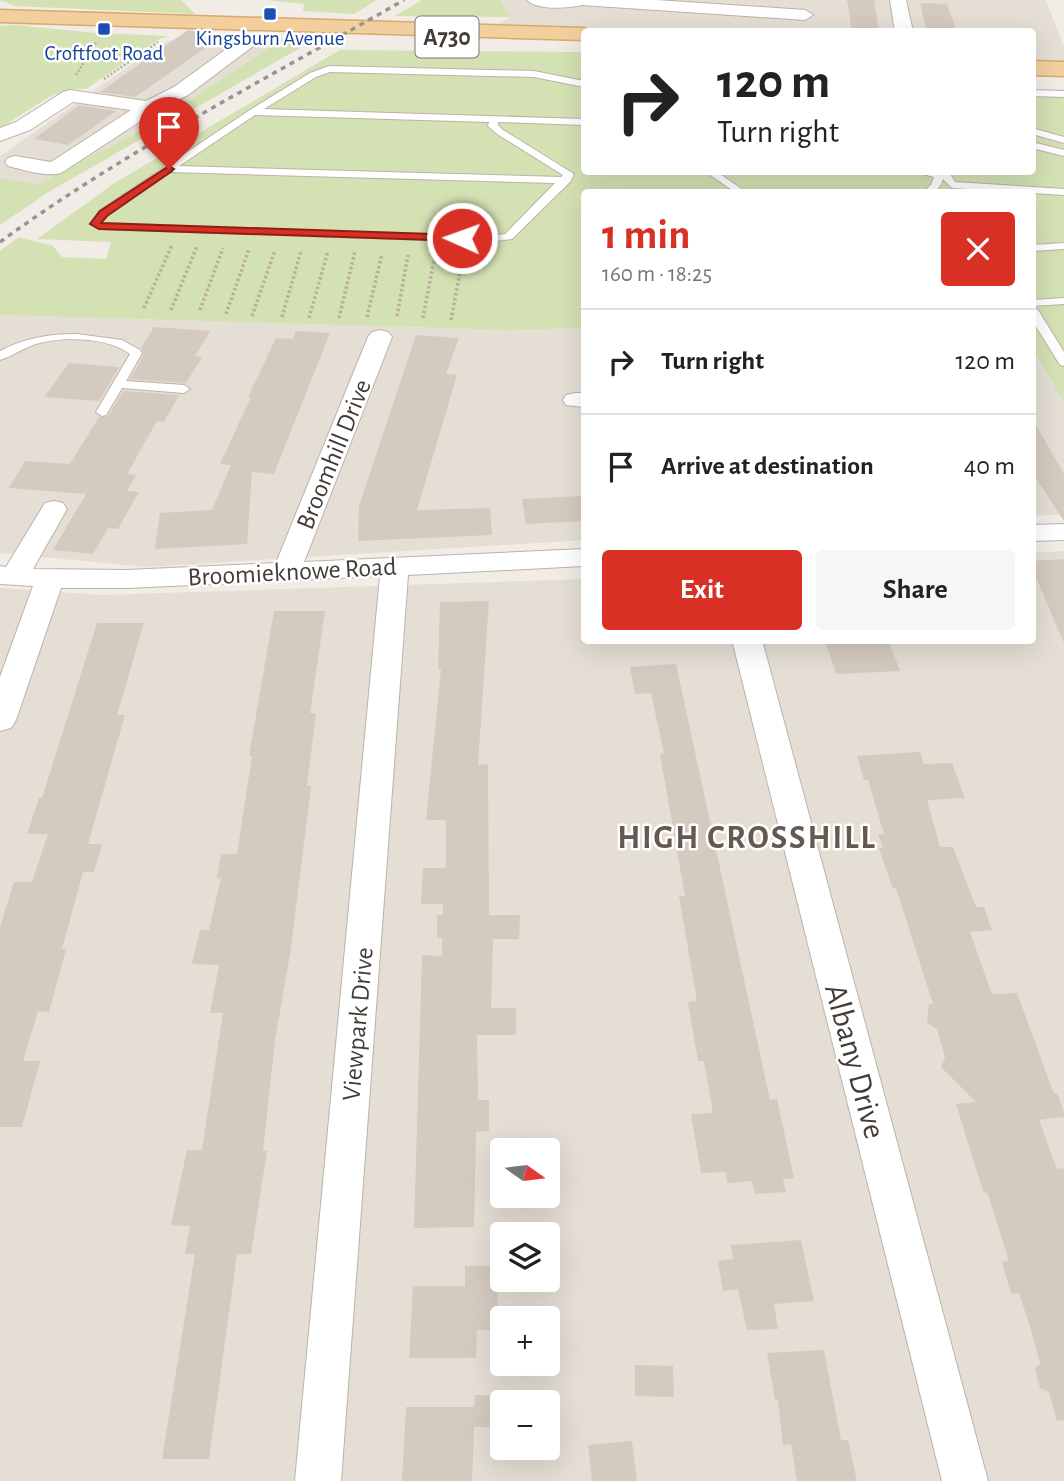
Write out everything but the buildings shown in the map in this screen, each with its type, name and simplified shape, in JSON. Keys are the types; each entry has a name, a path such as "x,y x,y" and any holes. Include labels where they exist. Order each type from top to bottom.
{"main road":[{"name":"A730","path":"0,16 310,27 581,44"},
{"name":"A730","path":"310,27 395,26 581,34"},
{"path":"1036,68 1064,69"},
{"path":"1036,82 1064,83"}],"street":[{"path":"535,0 569,3 582,0 805,15"},
{"path":"898,0 903,28"},
{"path":"15,162 54,169 149,107 181,91 246,43"},
{"path":"0,135 23,126 75,96 149,107"},
{"name":"Broomhill Drive","path":"287,570 373,327"},
{"path":"7,575 54,509"},
{"path":"1036,533 1064,532"},
{"name":"Broomieknowe Road","path":"7,575 50,579 127,579 581,558"},
{"name":"Viewpark Drive","path":"318,1481 396,566"},
{"path":"0,720 50,579"},
{"name":"Albany Drive","path":"748,644 965,1481"}],"lane":[{"path":"494,120 493,126 500,132 569,174 508,237 359,235 95,224 103,214 253,112 313,75 329,69 534,74 581,83"},
{"path":"1036,93 1064,93"},
{"path":"253,112 581,122"},
{"path":"1036,132 1064,140"},
{"path":"1036,146 1064,153"},
{"path":"169,169 566,180"},
{"path":"715,175 736,189"},
{"path":"1036,191 1064,192"},
{"path":"1036,247 1064,246"},
{"path":"1036,303 1064,301"},
{"path":"1036,316 1064,362"},
{"path":"0,356 40,339 120,342 130,346 136,353 102,412"},
{"path":"119,384 184,389"}],"path":[{"path":"75,96 66,91 104,32"},
{"path":"144,308 179,229"},
{"path":"226,314 255,231"},
{"path":"339,318 359,235"},
{"path":"171,310 200,237"},
{"path":"200,310 227,239"},
{"path":"253,316 278,240"},
{"path":"282,317 304,242"},
{"path":"309,318 331,242"},
{"path":"373,327 384,243"},
{"path":"397,316 410,244"},
{"path":"423,318 437,244"},
{"path":"451,320 464,246"}],"shaded area":[{"path":"500,0 1046,0 1064,47 1064,61 1036,60 1036,28 581,28 581,30 494,27 510,17"},
{"path":"192,35 282,39 158,121 38,184 0,178 0,156 165,42"},
{"path":"0,315 508,330 581,328 581,540 146,567 0,553"},
{"path":"1036,357 1064,402 1064,514 1036,516"},
{"path":"1064,551 1064,1481 0,1481 0,588 103,595 581,579 581,644 1036,644 1036,553"}],"green space":[{"path":"0,0 181,0 195,14 15,6"},
{"path":"266,0 377,0 354,14 303,11 304,4"},
{"path":"422,0 500,0 510,17 395,16"},
{"path":"0,26 97,33 169,36 157,40 86,89 70,89 49,97 0,128"},
{"path":"282,39 307,44 50,191 0,225 0,178 38,184 158,121"},
{"path":"340,50 581,52 581,175 1036,175 1036,91 1064,91 1064,402 1036,356 1036,189 581,189 581,328 508,330 0,315 0,251 19,237 53,246 62,257 106,259 111,242 37,239 113,184"}],"railway":[{"path":"0,242 147,146 404,0"}],"place":[{"name":"Kingsburn Avenue","path":"270,14"},
{"name":"Croftfoot Road","path":"104,29"}],"district":[{"name":"HIGH CROSSHILL","path":"747,836"}],"route":[{"path":"169,169 103,214 95,224 462,238"}]}
